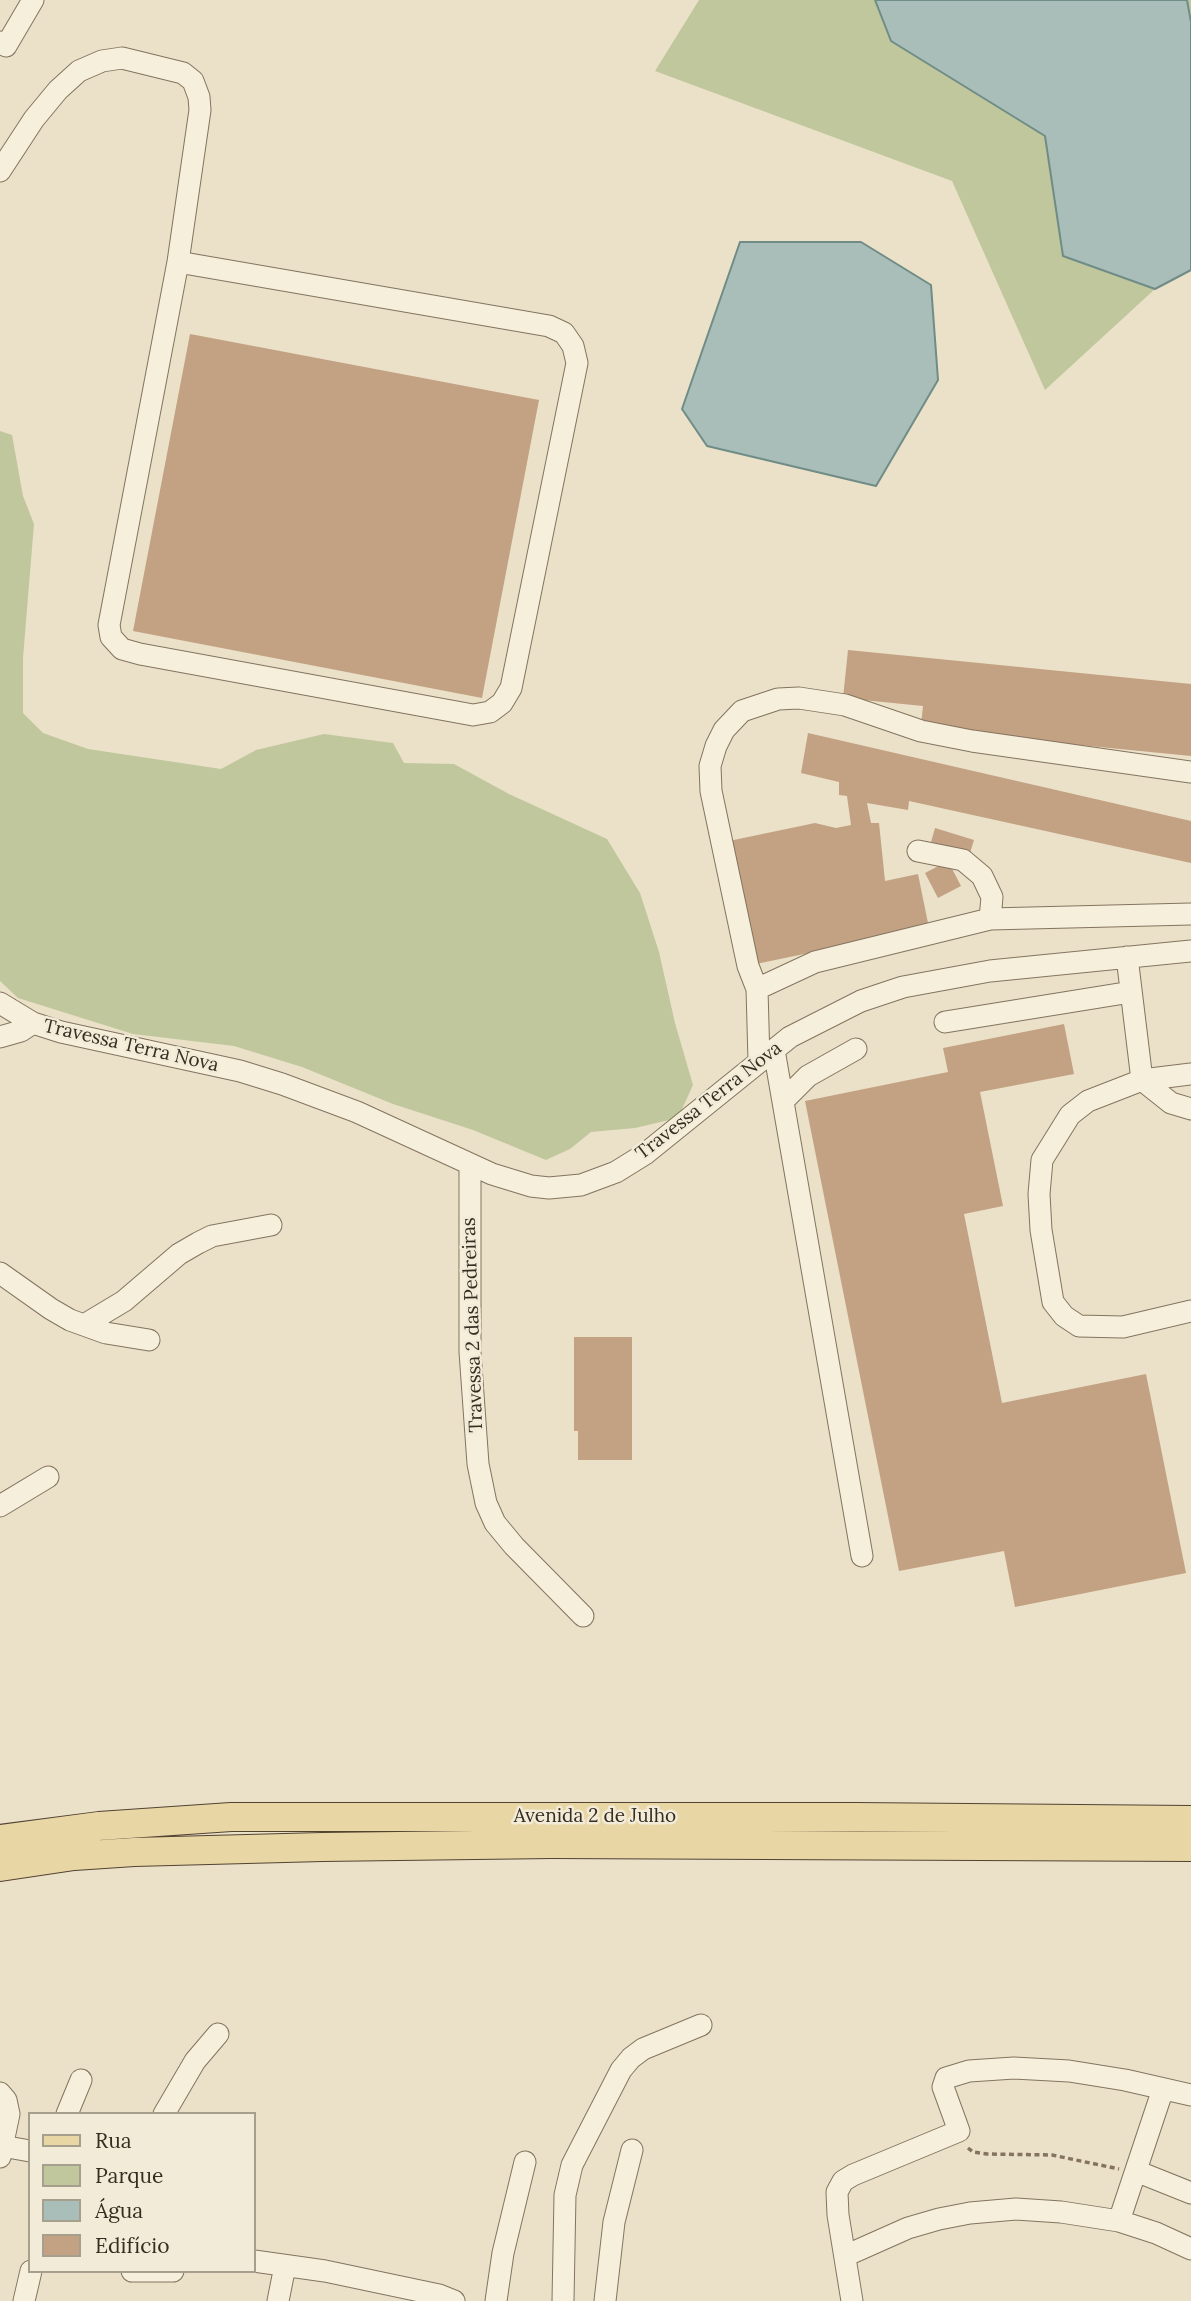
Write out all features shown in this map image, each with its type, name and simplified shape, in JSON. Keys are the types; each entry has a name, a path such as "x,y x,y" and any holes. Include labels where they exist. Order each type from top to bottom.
{"main road":[{"name":"Avenida 2 de Julho","path":"0,1839 99,1826 231,1817 857,1816 1191,1820"},
{"name":"Avenida 2 de Julho","path":"0,1867 74,1856 134,1852 322,1847 579,1844 1191,1847"}],"street":[{"path":"0,42 6,46 33,0"},
{"path":"0,171 42,109 79,71 102,61 122,58 183,73 193,81 200,110 178,262 108,625 111,637 122,649 140,654 473,715 490,712 502,702 511,688 577,363 573,346 564,333 549,326 178,262"},
{"path":"862,1556 783,1101 766,1056 757,989 748,966 711,790 710,766 716,746 724,730 742,711 778,699 799,698 845,705 921,731 972,741 1191,772"},
{"path":"918,851 963,860 982,876 992,897 990,919"},
{"path":"757,989 815,962 990,919 1191,914"},
{"name":"Travessa Terra Nova","path":"0,1003 33,1023 61,1032 240,1071 282,1084 357,1112 510,1181 531,1186 567,1187 598,1180 645,1154 790,1037 861,1001 903,987 990,971 1191,951"},
{"path":"1127,957 1142,1080 1171,1103 1191,1110"},
{"path":"945,1022 1131,992"},
{"path":"0,1037 21,1031 33,1023"},
{"path":"783,1101 808,1076 856,1049"},
{"path":"1191,1074 1142,1080 1088,1101 1070,1115 1042,1160 1039,1194 1041,1230 1054,1302 1063,1316 1079,1326 1101,1328 1124,1327 1191,1311"},
{"name":"Travessa 2 das Pedreiras","path":"470,1164 470,1352 478,1464 486,1503 495,1523 514,1546 583,1616"},
{"path":"84,1325 124,1301 178,1254 198,1243 212,1236 271,1226"},
{"path":"1,1274 51,1309 84,1325 129,1338 149,1340"},
{"path":"0,1506 48,1477"},
{"path":"563,2301 565,2195 572,2165 621,2070 631,2059 643,2049 701,2025"},
{"path":"165,2112 195,2061 218,2034"},
{"path":"852,2301 838,2215 837,2192 843,2181 853,2175 959,2131 943,2087 946,2078 969,2071 1014,2068 1069,2071 1191,2095"},
{"path":"68,2112 81,2080"},
{"path":"1119,2221 1163,2089"},
{"path":"0,2093 6,2100 9,2114 1,2151 28,2151"},
{"path":"606,2301 614,2222 632,2150"},
{"path":"496,2301 503,2253 525,2162"},
{"path":"1136,2171 1191,2193"},
{"path":"845,2256 908,2228 970,2213 1016,2209 1061,2212 1119,2221 1156,2233 1191,2249"},
{"path":"256,2261 326,2270 439,2295 454,2301"},
{"path":"278,2301 285,2266"},
{"path":"24,2301 31,2273"}],"path":[{"path":"959,2131 967,2147 973,2152 1052,2155 1136,2171"}],"green space":[{"path":"699,0 1191,0 1191,270 1155,289 1045,390 952,181 655,71"},
{"path":"0,431 12,435 23,496 34,524 23,658 23,713 43,733 88,749 221,769 256,750 324,734 393,743 404,763 454,764 509,794 607,839 640,893 659,952 693,1085 678,1118 635,1128 591,1132 570,1149 546,1160 473,1130 393,1104 302,1067 234,1046 133,1034 18,998 0,981"}],"water":[{"path":"875,0 1187,0 1191,22 1191,270 1155,289 1063,256 1045,136 891,41"},
{"path":"740,242 861,242 931,285 938,380 876,486 707,446 682,409"}],"building":[{"path":"190,334 539,400 482,698 133,631"},
{"path":"848,650 1191,684 1191,756 947,732 921,725 923,706 843,698"},
{"path":"808,733 1191,821 1191,863 909,801 908,810 867,803 871,823 879,823 885,881 918,874 929,928 756,964 729,841 815,823 836,828 851,825 847,796 839,795 839,782 801,773"},
{"path":"935,828 974,840 970,853 931,842"},
{"path":"948,861 961,886 938,898 925,873"},
{"path":"1064,1024 1074,1074 980,1092 1003,1206 964,1214 1002,1403 1146,1374 1186,1573 1015,1607 1004,1551 899,1571 805,1101 948,1072 943,1048"},
{"path":"574,1337 632,1337 632,1460 578,1460 578,1431 574,1431"}]}
